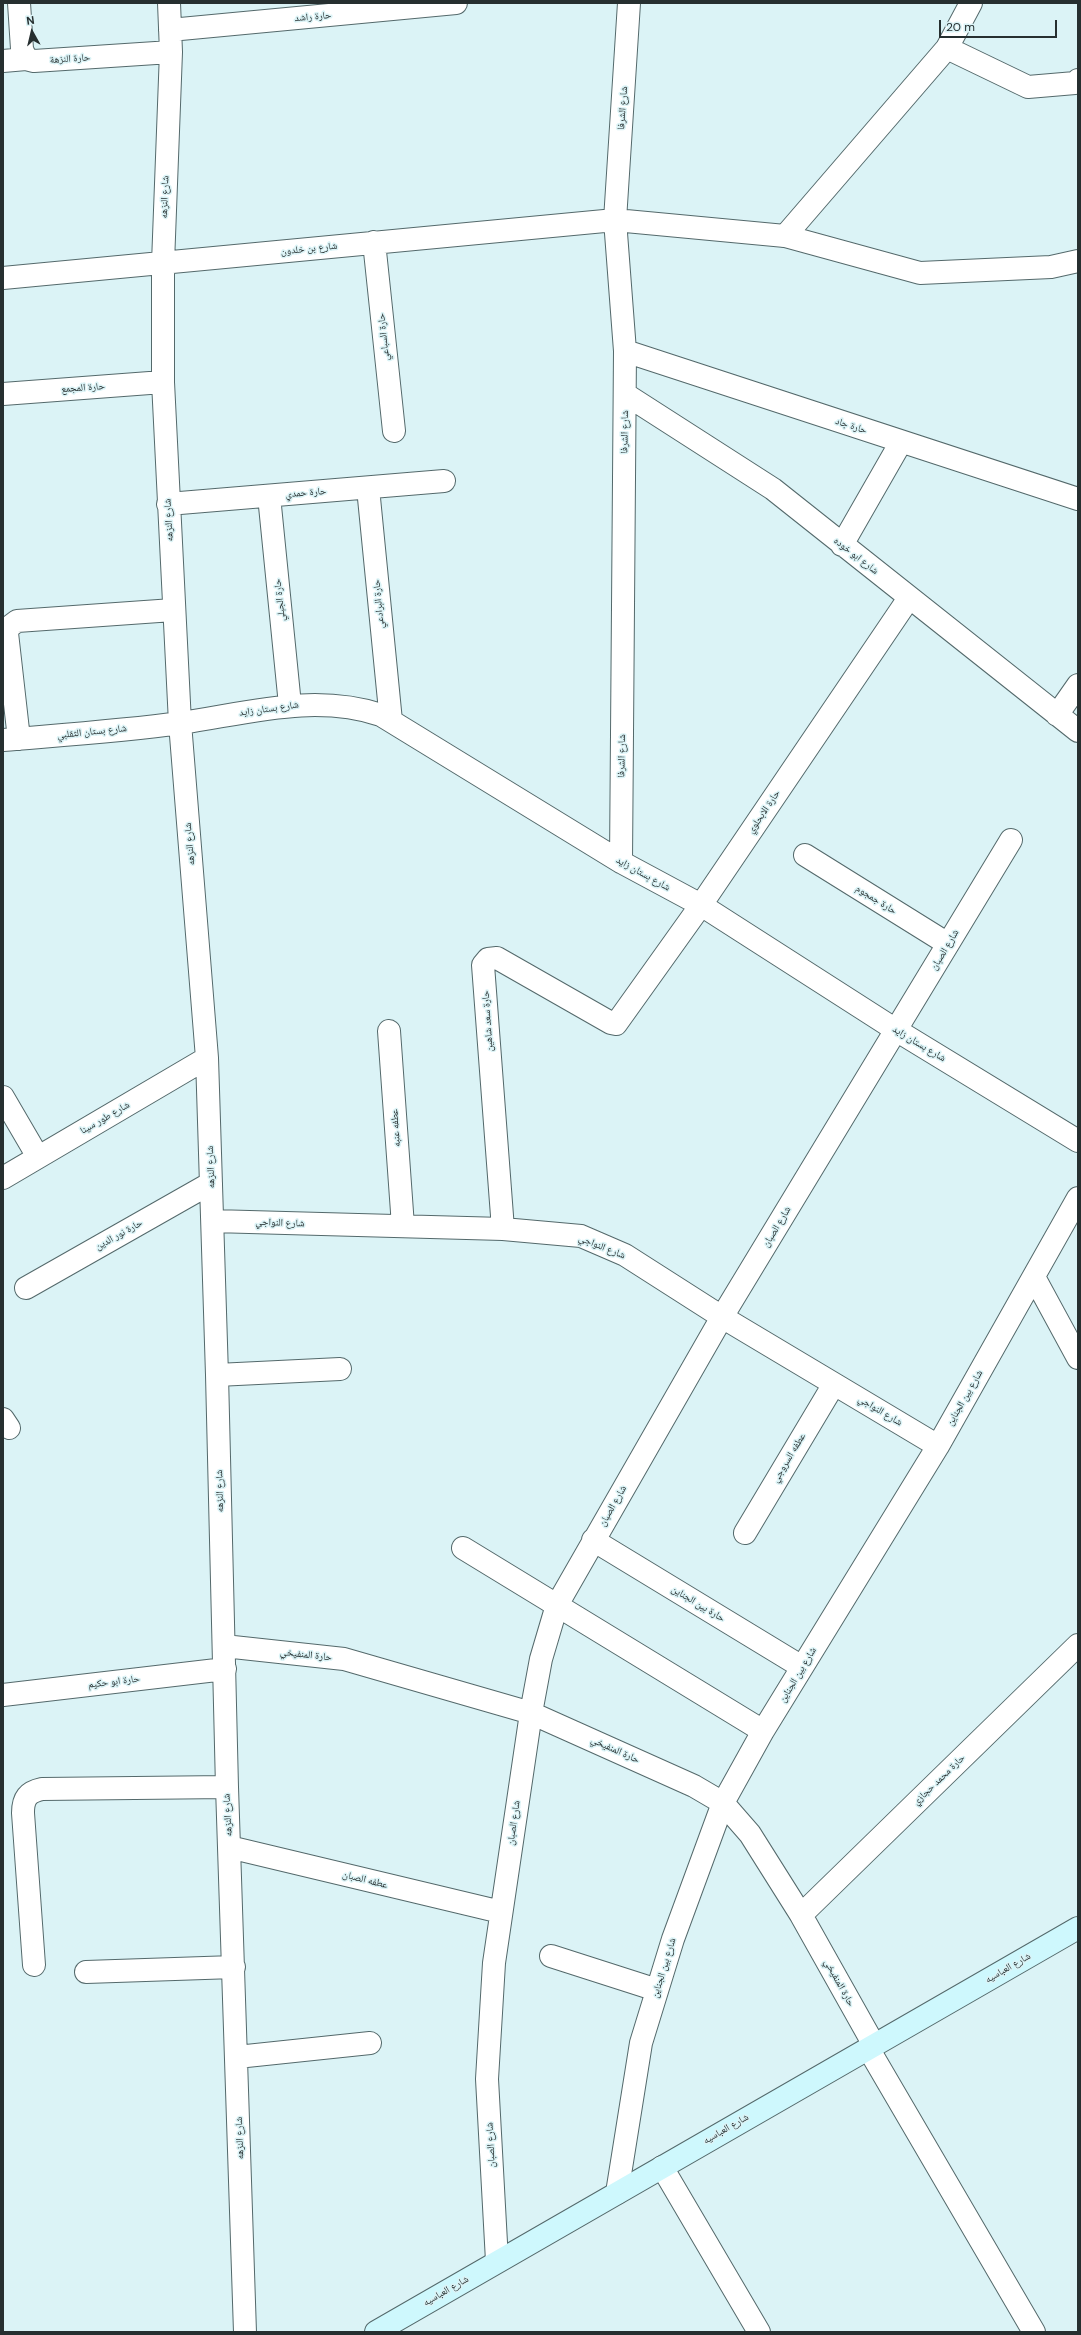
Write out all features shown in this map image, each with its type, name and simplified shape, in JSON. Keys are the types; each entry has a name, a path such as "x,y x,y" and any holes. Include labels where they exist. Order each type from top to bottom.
{"main road":[{"name":"شارع العباسيه","path":"376,2332 405,2324 497,2261 1078,1928"}],"street":[{"path":"19,3 22,49 26,59"},
{"name":"شارع النزهه","path":"169,3 171,52 163,263 163,382 173,610 180,723 206,1058 213,1221 227,1787 245,2332"},
{"name":"حارة راشد","path":"170,30 456,3"},
{"name":"شارع الشرفا","path":"621,862 625,351 615,220 629,3"},
{"path":"785,236 947,48 971,3"},
{"path":"947,48 1028,87 1075,82 1078,80"},
{"name":"حارة النزهة","path":"3,61 26,59 34,61 171,52"},
{"name":"شارع بن خلدون","path":"3,278 615,220 785,236 920,273 1050,267 1078,261"},
{"name":"حارة السباعي","path":"374,242 394,431"},
{"name":"حارة جاد","path":"625,351 1078,499"},
{"name":"حارة المجمع","path":"3,394 163,382"},
{"name":"شارع ابو خوده","path":"625,394 773,490 1078,731"},
{"path":"842,545 900,442"},
{"name":"حارة حمدي","path":"168,504 444,482"},
{"name":"حارة البرادعي","path":"368,488 391,721"},
{"name":"حارة الجبلي","path":"269,496 290,705"},
{"name":"حارة الابحلوي","path":"616,1024 701,905 909,598"},
{"path":"11,740 7,633 11,624 17,621 173,610"},
{"path":"1057,715 1078,685"},
{"name":"شارع بستان زايد","path":"180,723 290,705 331,704 358,708 381,715 621,862 701,905 896,1030 1078,1141"},
{"name":"شارع بستان الثقلبي","path":"11,740 180,723"},
{"name":"شارع الصبان","path":"497,2261 487,2080 494,1963 531,1713 541,1659 557,1606 593,1540 722,1317 1011,840"},
{"name":"حارة جمجوم","path":"805,855 948,944"},
{"name":"حارة سعد شاهين","path":"503,1229 483,965 488,959 497,958 610,1023 616,1024"},
{"name":"عطفه عنبه","path":"389,1031 403,1226"},
{"name":"شارع طور سينا","path":"3,1178 206,1058"},
{"path":"3,1098 38,1157"},
{"name":"حارة نور الدين","path":"26,1288 211,1183"},
{"name":"شارع بين الجناين","path":"617,2193 641,2043 673,1938 723,1803 802,1667 938,1446 1078,1198"},
{"name":"شارع النواجي","path":"213,1221 503,1229 581,1236 625,1255 722,1317 938,1446"},
{"path":"1034,1277 1078,1358"},
{"path":"217,1374 340,1369"},
{"name":"عطفه السروجي","path":"745,1533 834,1384"},
{"name":"حارة بين الجناين","path":"593,1540 802,1667"},
{"path":"463,1548 764,1731"},
{"name":"حارة محمد حجازي","path":"801,1915 1078,1645"},
{"name":"حارة المنفيخي","path":"224,1646 344,1658 531,1713 694,1786 723,1803 750,1834 801,1915 871,2046 1034,2332"},
{"name":"حارة ابو حكيم","path":"3,1695 225,1669"},
{"path":"34,1965 23,1813 23,1803 26,1796 33,1791 42,1789 227,1787"},
{"name":"عطفه الصبان","path":"230,1847 501,1912"},
{"path":"551,1956 657,1990"},
{"path":"86,1972 234,1967"},
{"path":"237,2057 370,2043"},
{"path":"662,2167 759,2332"}]}
